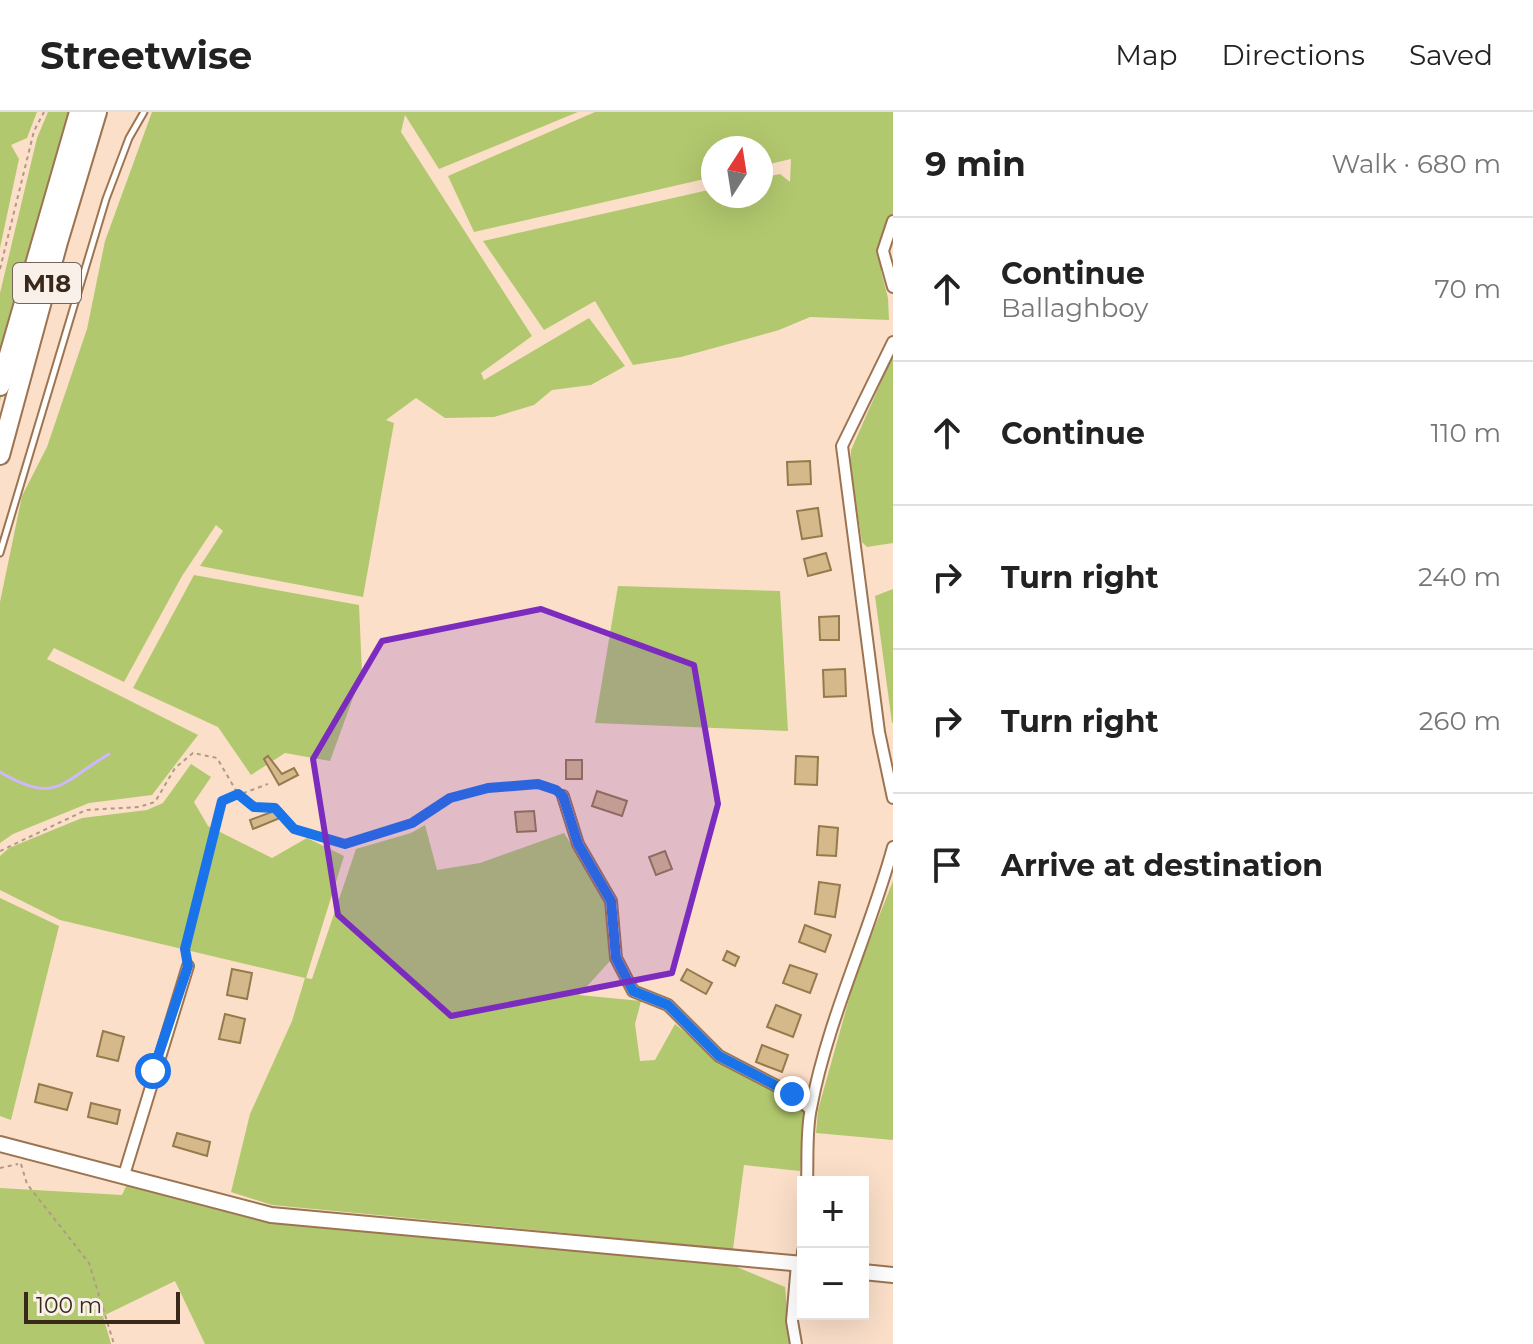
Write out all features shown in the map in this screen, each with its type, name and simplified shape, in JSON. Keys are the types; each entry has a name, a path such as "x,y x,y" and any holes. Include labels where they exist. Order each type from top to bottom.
{"highway":[{"name":"M18","path":"0,386 79,112"},
{"name":"M18","path":"0,455 97,112"}],"main road":[{"path":"0,1144 271,1215 797,1261"},
{"path":"869,1273 893,1275"}],"street":[{"path":"893,221 883,251 893,287"},
{"path":"893,342 842,446 879,732 893,798"},
{"path":"563,796 578,844 611,901 616,958 633,991 668,1005 719,1056 792,1094 810,1109"},
{"path":"807,1176 810,1109 851,970 880,895 893,847"},
{"path":"124,1175 188,966"},
{"path":"796,1344 792,1321 797,1288"}],"lane":[{"path":"0,553 106,199 129,138 144,112"}],"path":[{"path":"0,269 34,131 44,112"},
{"path":"0,851 86,810 139,807 155,802 175,768 193,753 217,758 238,794 254,807 275,808 294,829 345,844 412,823 450,798 488,788 538,784 563,796"},
{"path":"188,966 185,949 222,801 268,784"},
{"path":"0,1168 21,1164 27,1184 89,1263 114,1344"}],"highlighted area":[{"path":"541,609 694,665 718,804 672,973 451,1016 338,915 313,759 382,641"}],"green space":[{"path":"0,112 37,112 27,138 11,145 19,159 0,248"},
{"path":"48,112 76,112 0,401 0,293 37,138"},
{"path":"152,112 578,112 439,169 405,115 401,132 532,336 481,373 484,380 589,318 625,366 591,385 552,390 534,405 494,417 445,418 416,398 386,420 394,423 363,597 200,566 223,531 216,525 182,576 124,682 54,648 47,659 198,735 152,795 89,803 13,834 0,843 0,602 22,496 47,447 87,329 105,241"},
{"path":"595,112 893,112 893,213 883,236 881,271 888,298 889,320 810,317 779,330 681,357 633,365 595,301 544,330 483,241 701,192 701,208 773,208 773,175 780,174 790,182 791,159 773,163 773,136 701,136 701,180 474,232 448,176"},
{"path":"893,355 893,543 867,547 862,542 850,466 851,450"},
{"path":"194,575 359,605 362,673 330,761 285,753 251,775 218,727 133,688"},
{"path":"618,586 780,591 788,731 595,723"},
{"path":"893,589 893,723 892,723 875,596"},
{"path":"191,764 211,777 194,802 208,826 272,858 307,838 344,856 306,978 312,979 356,849 411,833 425,825 437,870 480,863 564,833 606,900 610,961 579,995 641,1001 635,1024 640,1061 655,1060 675,1024 730,1069 791,1099 805,1114 800,1171 744,1165 733,1249 272,1205 231,1192 250,1114 292,1021 305,978 60,920 0,890 0,856 9,848 82,818 147,810 163,803"},
{"path":"893,881 893,1140 816,1133 818,1110 856,974"},
{"path":"0,898 59,926 11,1120 0,1116"},
{"path":"127,1184 181,1197 447,1236 732,1265 785,1287 790,1344 205,1344 175,1281 103,1316 111,1344 0,1344 0,1188 122,1195"}],"building":[{"path":"810,461 811,484 788,485 787,462"},
{"path":"818,508 822,536 802,539 797,511"},
{"path":"826,553 831,570 808,576 804,559"},
{"path":"839,616 839,640 820,640 819,617"},
{"path":"845,669 846,696 824,697 823,670"},
{"path":"268,756 282,774 294,768 298,775 279,785 264,759"},
{"path":"796,756 818,757 817,785 795,784"},
{"path":"566,760 582,760 582,779 566,779"},
{"path":"597,791 627,801 622,816 592,806"},
{"path":"277,810 280,818 253,829 250,820"},
{"path":"534,811 536,831 517,832 515,812"},
{"path":"819,826 838,828 836,856 817,855"},
{"path":"665,851 672,869 656,875 649,857"},
{"path":"819,882 840,885 835,917 815,914"},
{"path":"805,925 831,935 825,952 799,942"},
{"path":"727,951 739,957 735,966 723,960"},
{"path":"790,965 817,974 810,993 783,983"},
{"path":"232,969 252,973 247,999 227,995"},
{"path":"687,969 712,983 706,994 681,980"},
{"path":"776,1005 801,1015 793,1037 767,1027"},
{"path":"225,1014 245,1019 240,1043 219,1039"},
{"path":"103,1031 124,1037 118,1061 97,1056"},
{"path":"762,1045 788,1055 782,1072 756,1062"},
{"path":"39,1084 72,1093 67,1110 35,1102"},
{"path":"91,1103 120,1110 117,1124 88,1117"},
{"path":"177,1133 210,1142 207,1156 173,1146"}],"waterway":[{"path":"0,772 19,782 46,788 68,781 109,754"}],"route":[{"path":"153,1071 188,966 185,949 222,801 238,794 254,807 275,808 294,829 345,844 412,823 450,798 488,788 538,784 563,796 578,844 611,901 616,958 633,991 668,1005 719,1056 792,1094"}]}
